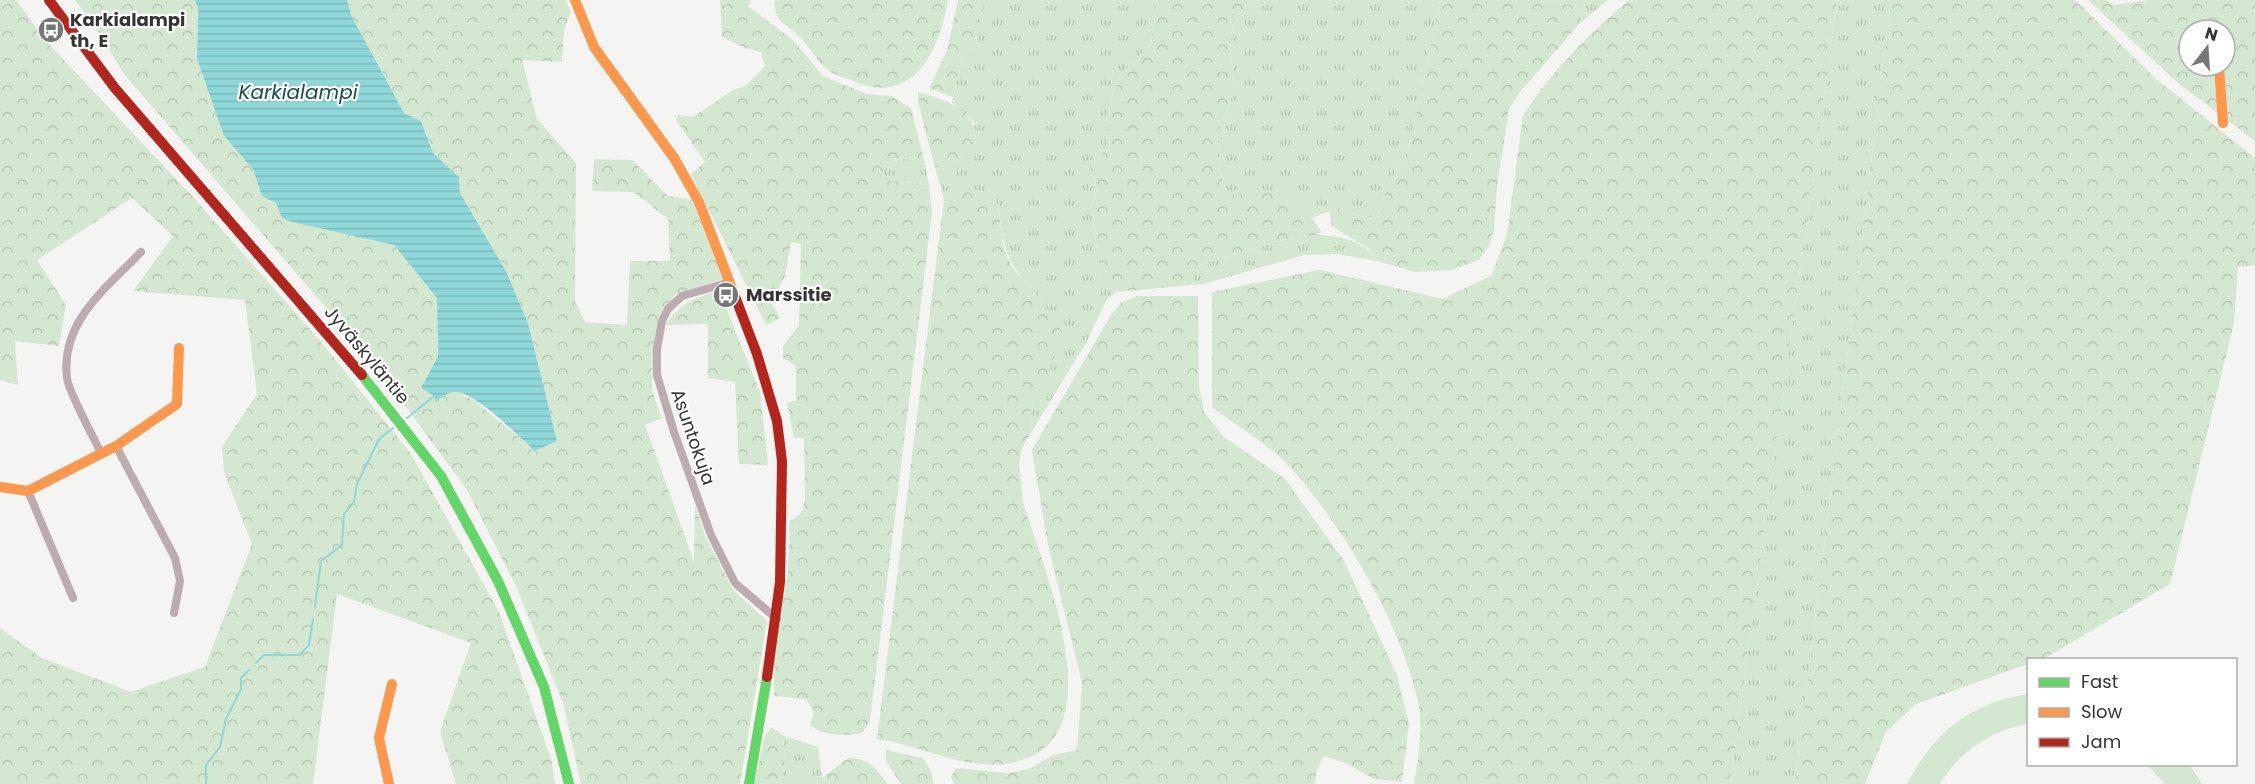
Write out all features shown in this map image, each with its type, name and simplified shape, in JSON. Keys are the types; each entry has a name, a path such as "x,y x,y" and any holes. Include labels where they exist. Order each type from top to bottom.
{"main road":[{"name":"Jyväskyläntie","path":"49,0 114,87 352,361 441,476 498,581 544,687 569,784"},
{"path":"574,0 594,47 674,158 699,202 758,354 777,422 782,461 777,619 749,784"},
{"path":"2220,78 2223,123"},
{"path":"0,487 28,491 116,446 177,404 179,348"},
{"path":"389,784 379,738 392,684"}],"street":[{"path":"101,453 67,379 70,338 80,316 141,252"},
{"name":"Asuntokuja","path":"730,282 682,296 668,309 662,321 657,349 657,375 671,423 711,535 735,583 777,619"},
{"path":"116,446 175,558 180,581 174,613"},
{"path":"28,491 73,598"}],"green space":[{"path":"0,0 16,0 46,41 193,197 322,343 411,454 499,612 551,759 555,784 456,784 440,732 471,643 337,594 313,784 0,784 0,628 42,658 131,692 205,667 252,544 224,472 222,447 257,394 245,300 133,291 173,236 132,198 37,260 66,305 59,346 15,341 18,385 0,380"},
{"path":"75,0 195,0 198,8 197,59 224,136 253,169 262,196 276,203 282,218 292,222 394,245 437,298 438,356 421,388 434,396 457,392 475,401 535,451 557,441 528,323 506,271 460,193 459,177 433,153 421,121 404,113 352,17 347,0 566,0 571,12 564,30 562,62 522,60 537,119 576,163 575,301 585,322 627,325 630,261 670,261 668,219 634,192 592,191 594,159 632,160 668,196 693,200 723,279 676,294 662,310 653,351 652,391 662,418 645,425 694,562 695,505 706,538 733,590 767,621 740,784 581,784 563,703 517,588 467,490 373,362 124,74"},
{"path":"720,0 751,0 748,6 793,40 823,76 866,94 891,96 911,108 925,164 918,165 902,158 886,164 883,173 889,180 929,185 932,212 870,721 862,733 842,735 822,732 810,725 814,711 806,699 774,696 774,652 788,571 790,522 802,512 805,499 804,438 794,438 787,403 796,400 796,366 783,358 783,346 799,325 801,244 791,242 785,276 771,301 780,318 766,325 691,174 705,162 676,120 678,115 693,117 733,90 746,86 765,66 761,52 745,48 722,37"},
{"path":"775,0 948,0 938,38 920,69 907,80 892,86 874,87 830,72 802,39 778,17"},
{"path":"958,0 986,0 980,16 978,42 962,59 953,97 929,88 947,51"},
{"path":"986,0 1157,0 1151,44 1122,73 1113,92 1107,118 1107,143 1100,162 1089,164 1097,188 1091,209 1103,287 1117,292 1107,299 1086,343 1032,431 1030,411 1040,386 1045,305 1010,259 1003,237 998,204 955,188 944,199 935,168 963,159 975,123 952,103 962,59 978,42 980,16"},
{"path":"1157,0 1249,0 1233,27 1229,54 1234,72 1232,97 1217,134 1223,187 1231,195 1277,193 1291,200 1293,210 1312,218 1321,231 1318,235 1282,240 1199,265 1191,285 1117,292 1103,287 1091,209 1097,188 1089,164 1100,161 1107,143 1106,118 1113,92 1122,73 1151,44"},
{"path":"1249,0 1440,0 1409,148 1388,185 1379,213 1367,219 1337,208 1312,218 1249,195 1231,195 1223,187 1217,134 1232,97 1234,72 1229,54 1233,27"},
{"path":"1440,0 1545,0 1577,7 1581,10 1580,23 1520,92 1509,109 1497,186 1494,230 1489,246 1479,260 1452,270 1415,272 1377,261 1368,248 1332,226 1329,211 1337,208 1367,219 1379,213 1388,185 1409,148"},
{"path":"1545,0 1608,0 1580,23 1581,10 1577,7"},
{"path":"1629,0 1837,0 1730,784 1414,784 1420,736 1419,707 1401,646 1369,581 1331,519 1291,468 1264,444 1212,407 1212,292 1320,270 1443,299 1492,275 1507,234 1523,116 1545,84 1571,54"},
{"path":"1837,0 1891,0 1795,784 1730,784"},
{"path":"1891,0 2075,0 2155,78 2255,158 2255,265 2238,267 2234,323 2170,584 2047,657 2027,658 2027,664 1916,704 1886,732 1865,784 1795,784"},
{"path":"2088,0 2107,0 2114,5 2149,0 2255,0 2255,141 2178,83"},
{"path":"918,92 955,106 969,118 977,137 963,159 935,168 919,106"},
{"path":"903,158 918,165 925,164 929,185 889,180 883,173 885,164"},
{"path":"955,188 981,191 998,204 1003,246 1012,267 1045,305 1064,335 1030,411 1032,431 1022,448 1019,463 1023,502 1057,607 1065,649 1068,688 1062,722 1044,748 1011,763 994,765 960,761 877,739 944,199"},
{"path":"1318,235 1351,240 1365,248 1377,261 1338,254 1304,255 1203,284 1191,285 1199,265 1282,240"},
{"path":"719,290 760,392 768,465 739,464 735,382 708,378 708,324 666,325 682,306"},
{"path":"1137,296 1198,296 1199,385 1204,412 1224,437 1285,479 1344,561 1397,675 1409,724 1402,782 1374,779 1345,763 1324,756 1317,770 1315,784 954,784 951,777 956,768 1007,773 1029,769 1053,755 1077,750 1082,683 1048,545 1032,450 1111,315 1121,303"},
{"path":"2027,694 2027,724 2001,731 1977,744 1957,762 1940,784 1907,784 1929,749 1956,723 1988,705"},
{"path":"772,727 782,735 785,754 783,772 779,784 754,784 765,735"},
{"path":"782,735 818,747 823,784 779,784 785,760"},
{"path":"886,750 923,758 932,773 933,784 901,784 886,761"},
{"path":"848,758 855,758 871,765 887,784 823,784 822,778"},
{"path":"2148,766 2191,766 2202,784 2165,784"}],"water":[{"name":"Karkialampi","path":"195,0 347,0 352,17 404,113 421,121 433,153 459,177 460,193 506,271 528,323 557,441 535,451 486,407 465,394 450,393 436,402 434,396 421,388 438,356 437,298 394,245 292,222 282,218 276,203 262,196 253,169 224,136 197,59 198,8"}],"waterway":[{"path":"407,418 434,396"},
{"path":"315,606 321,561 342,545 344,514 354,502 357,484 379,439 393,428"},
{"path":"256,663 264,655 300,655 309,645 313,619"},
{"path":"206,784 206,765 220,747 226,719 241,689 241,678 249,670"}],"traffic: fast":[{"path":"362,375 441,476 498,581 544,687 569,784"},
{"path":"749,784 767,677"}],"traffic: slow":[{"path":"575,0 594,47 674,158 699,202 736,299"},
{"path":"2220,78 2223,123"},
{"path":"0,487 28,491 116,446 177,404 179,348"},
{"path":"389,784 379,738 392,684"}],"traffic: jam":[{"path":"49,0 114,87 362,375"},
{"path":"736,299 757,354 777,421 782,461 780,582 767,677"}],"place":[{"name":"Karkialampi th, E","path":"51,30"},
{"name":"Marssitie","path":"726,295"}]}
